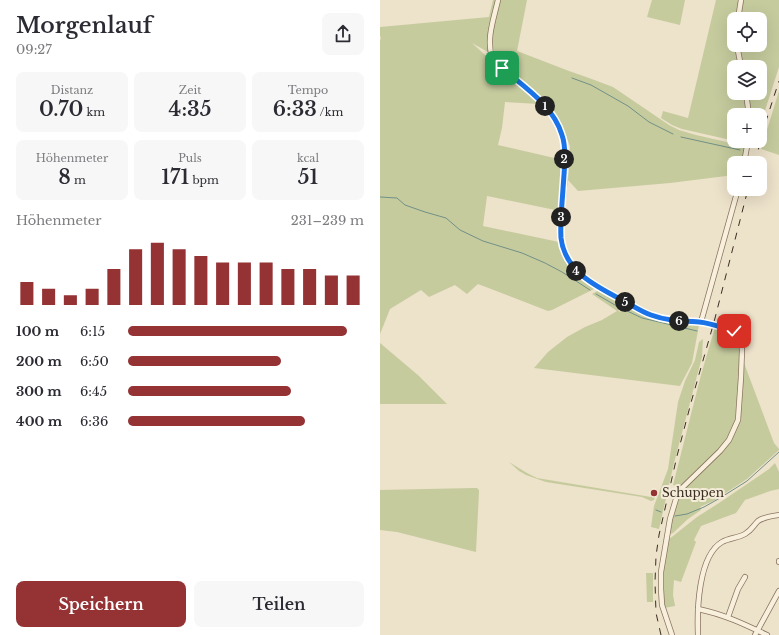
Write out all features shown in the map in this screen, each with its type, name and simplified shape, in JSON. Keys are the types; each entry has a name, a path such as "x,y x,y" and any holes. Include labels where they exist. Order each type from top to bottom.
{"street":[{"path":"498,0 490,38 493,58 548,110 556,121 562,134 564,141 564,175 561,239 566,256 576,271 599,288 651,315 668,320 700,322 734,331 740,336 742,350 738,420 729,440 720,451 681,488 672,510 666,541 661,595 662,605 672,635"},
{"path":"739,12 741,0"},
{"path":"700,322 736,196"},
{"path":"698,635 698,610 703,570 711,552 722,542 744,534 759,521 779,515"},
{"path":"728,617 738,590 745,577"},
{"path":"756,633 779,590"},
{"path":"698,610 713,612 728,617 756,633 766,635"}],"green space":[{"path":"493,0 496,0 490,52 472,43 547,111 539,104 505,102 502,128 498,145 563,160 563,184 560,211 487,196 483,226 559,242 565,257 576,272 596,288 548,311 478,284 467,294 455,285 429,297 421,290 390,309 380,334 380,27 489,17"},
{"path":"500,0 527,0 517,51 613,87 669,125 679,130 727,142 727,148 744,148 743,156 727,156 727,176 670,183 578,191 568,180 570,146 561,123 546,104 504,68 498,60 493,47 492,34"},
{"path":"652,0 685,0 680,25 647,17"},
{"path":"716,0 740,0 737,12 727,12 727,52 737,52 739,60 727,60 727,100 745,100 747,108 727,108 727,139 682,129 661,118 663,111 688,118"},
{"path":"743,0 779,0 779,67 766,108 750,108 749,100 767,100 767,60 742,60 740,52 767,52 767,12 741,12"},
{"path":"779,91 779,155 761,149 767,148 767,130"},
{"path":"599,290 623,303 618,310 620,312 625,305 652,317 683,324 699,325 692,363 680,386 534,368 548,352 567,337 617,311 592,294"},
{"path":"715,327 736,334 740,339 741,355 735,422 724,443 681,488 673,485"},
{"path":"703,339 702,357 674,463 659,529 651,527 654,506 668,469 678,402 685,381 695,360 699,342"},
{"path":"380,343 419,376 447,404 380,404"},
{"path":"744,363 774,443 779,450 747,479 715,500 700,507 701,510 670,534 673,514 683,489 721,452 740,419"},
{"path":"509,462 537,478 655,497 654,500 651,501 642,497 546,482 526,475"},
{"path":"775,463 779,472 779,489 745,500 736,513 701,526 694,540 696,542 681,582 674,580 673,595 675,606 664,608 663,587 665,551 668,540 697,517 769,469"},
{"path":"477,488 479,490 476,552 397,532 380,530 380,490"},
{"path":"646,573 653,573 653,602 647,602"}],"waterway":[{"path":"572,78 591,85 628,106 649,122 673,134"},
{"path":"681,137 740,150"},
{"path":"380,197 397,198 405,205 446,218 460,230 483,241 522,253 545,263 590,290"},
{"path":"596,294 615,305"},
{"path":"623,309 642,318 697,331"},
{"path":"675,516 687,514 720,498 747,481 779,452"},
{"path":"656,510 661,512"}],"railway":[{"path":"757,156 764,127 779,81"},
{"path":"661,635 656,613 655,582 656,556 659,535 677,456 714,322 746,196"}],"place":[{"name":"Schuppen","path":"654,493"}],"route":[{"path":"502,68 538,99 556,121 562,134 564,141 564,175 561,239 566,256 576,271 599,288 651,315 668,320 700,322 734,331"}]}
